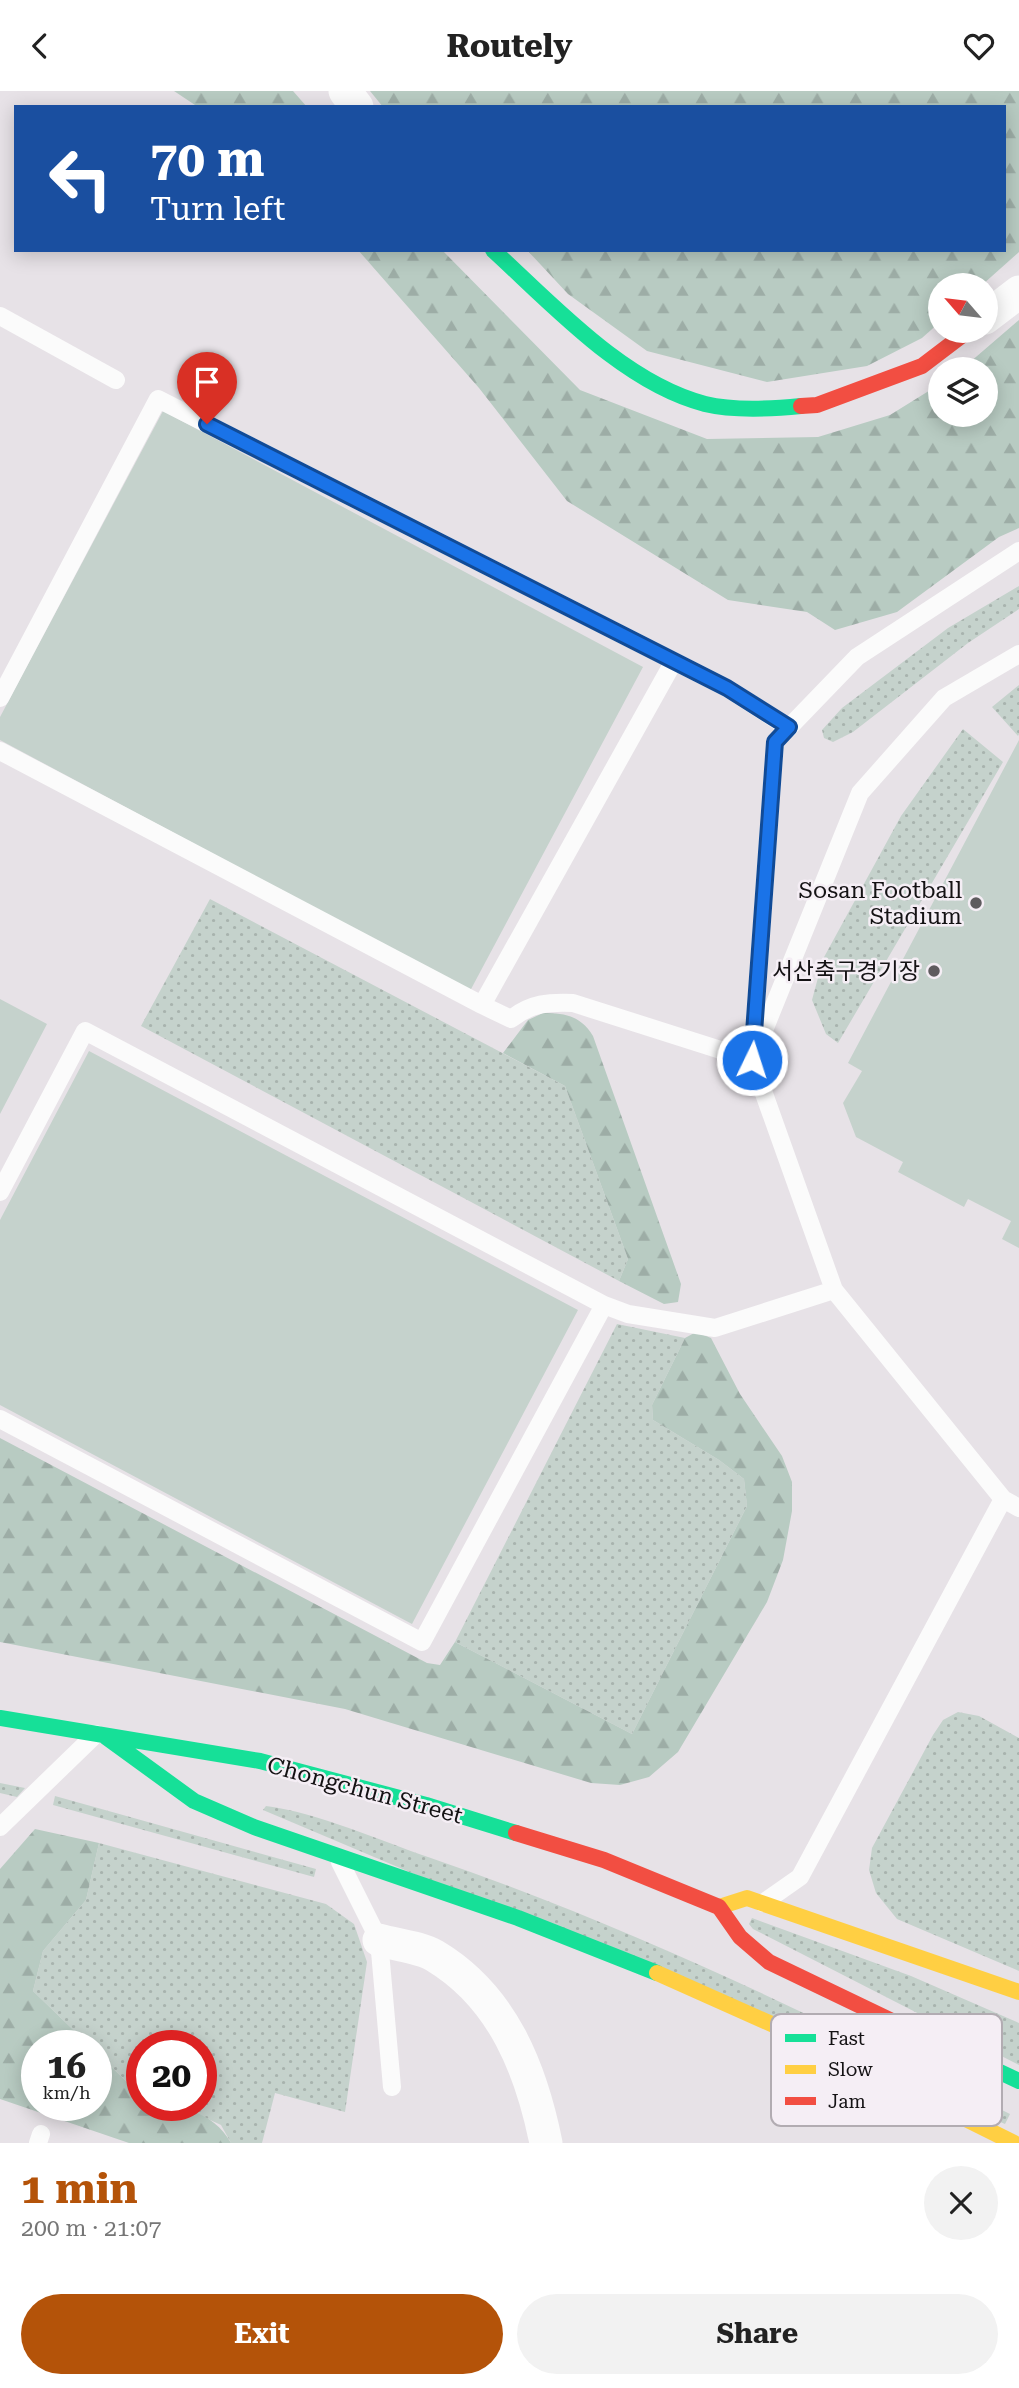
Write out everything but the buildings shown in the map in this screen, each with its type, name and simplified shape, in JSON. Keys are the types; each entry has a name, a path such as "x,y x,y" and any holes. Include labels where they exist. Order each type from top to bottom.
{"main road":[{"path":"495,252 583,333 648,380 705,404 772,409 817,405 922,366 952,343"},
{"name":"Chongchun Street","path":"0,1718 98,1732 260,1761 426,1805 604,1860 719,1907"},
{"path":"98,1732 194,1801 254,1827 518,1918 673,1980 771,2024"},
{"path":"878,2014 769,1962 740,1937 719,1907 747,1898 763,1902 1019,1992"},
{"path":"1002,2073 1019,2081"},
{"path":"980,2126 1010,2141"}],"street":[{"path":"998,308 1019,292"},
{"path":"379,1940 433,1955 485,1996 521,2056 540,2112 546,2143"}],"lane":[{"path":"0,316 116,380"},
{"path":"0,698 158,399 727,688 789,727"},
{"path":"763,1902 800,1877 1011,1504 834,1290 752,1060 775,742 858,657 1019,551"},
{"path":"752,1060 860,793 944,698 1019,654"},
{"path":"482,1005 674,661"},
{"path":"0,751 511,1019 523,1009 545,1002 573,1003 752,1060"},
{"path":"0,1192 85,1031 604,1305 628,1314 715,1328 834,1290"},
{"path":"0,1419 422,1642 604,1305"},
{"path":"0,1827 98,1732"},
{"path":"335,1853 379,1940 392,2087"}],"shaded area":[{"path":"163,411 643,667 470,991 0,740 0,717"},
{"path":"1019,586 1019,609 968,643 853,732 833,742 824,738 822,730 842,708 948,628"},
{"path":"1019,685 1019,734 1018,736 992,707"},
{"path":"963,729 1003,762 838,1043 826,1034 812,1000 823,959 901,816"},
{"name":"Sosan Football Stadium","path":"1019,740 1019,1248 1002,1239 1011,1221 968,1199 964,1207 898,1172 903,1162 856,1137 843,1103 862,1071 848,1063"},
{"path":"210,899 565,1086 628,1259 619,1281 141,1026"},
{"path":"0,999 47,1024 0,1114"},
{"path":"89,1051 578,1310 412,1624 0,1405 0,1220"},
{"path":"617,1324 685,1338 652,1405 653,1420 719,1460 744,1479 747,1506 632,1734 455,1642"},
{"path":"958,1712 979,1716 1019,1738 1019,1971 897,1919 876,1893 869,1870 872,1848 933,1735 943,1720"},
{"path":"0,1783 25,1788 17,1797 0,1793"},
{"path":"55,1796 316,1869 314,1877 53,1805"},
{"path":"266,1806 307,1815 503,1884 651,1944 806,2014 771,2014 771,2025 263,1810"},
{"path":"99,1843 326,1904 354,1924 367,1962 345,2112 275,2093 262,2143 231,2143 221,2125 212,2121 217,2121 217,2030 126,2030 126,2081 112,2067 112,2030 73,2030 33,1991 43,1951 86,1900"},
{"path":"752,1918 911,1976 998,2014 919,2014 753,1929 749,1924"},
{"path":"1002,2016 1019,2023 1019,2065 1002,2056"},
{"path":"1002,2110 1010,2114 1005,2124 1002,2123"}],"green space":[{"path":"174,91 293,91 305,105 195,105"},
{"path":"370,91 1019,91 1019,252 995,273 928,273 928,333 922,338 867,366 767,382 647,351 568,294 529,252 1006,252 1006,105 381,105"},
{"path":"360,252 444,252 580,390 707,439 818,437 890,415 928,391 928,427 998,427 998,357 976,357 992,343 998,343 998,338 1019,320 1019,528 999,537 897,612 835,630 807,612 728,600 567,501 479,388"},
{"path":"543,1013 572,1017 583,1024 593,1036 681,1284 678,1302 664,1304 619,1281 628,1259 565,1086 503,1053 528,1020"},
{"path":"696,1332 711,1338 740,1394 782,1456 792,1482 792,1511 783,1560 767,1602 678,1752 649,1777 620,1785 591,1783 345,1709 0,1642 0,1438 427,1663 440,1665 455,1642 632,1734 747,1506 744,1479 719,1460 653,1420 652,1405 685,1338"},
{"path":"35,1829 99,1843 86,1900 43,1951 33,1991 73,2030 21,2030 21,2106 0,2099 0,1869"},
{"path":"112,2067 126,2081 126,2121 211,2121 231,2143 129,2143 64,2121 112,2121"}],"traffic: fast":[{"path":"495,252 591,340 618,361 675,394 728,408 801,406"},
{"path":"0,1718 260,1761 426,1805 516,1833"},
{"path":"106,1737 194,1801 254,1827 518,1918 657,1973"},
{"path":"1002,2073 1019,2081"}],"traffic: slow":[{"path":"719,1907 747,1898 1019,1992"},
{"path":"657,1973 771,2024"},
{"path":"980,2126 1014,2143"}],"traffic: jam":[{"path":"801,406 817,405 922,366 952,343"},
{"path":"516,1833 604,1860 719,1907 740,1937 769,1962 877,2014"}],"place":[{"name":"Sosan Football Stadium","path":"976,903"},
{"name":"서산축구경기장","path":"934,971"}],"route":[{"path":"207,424 727,688 789,727 775,742 752,1060"}]}
